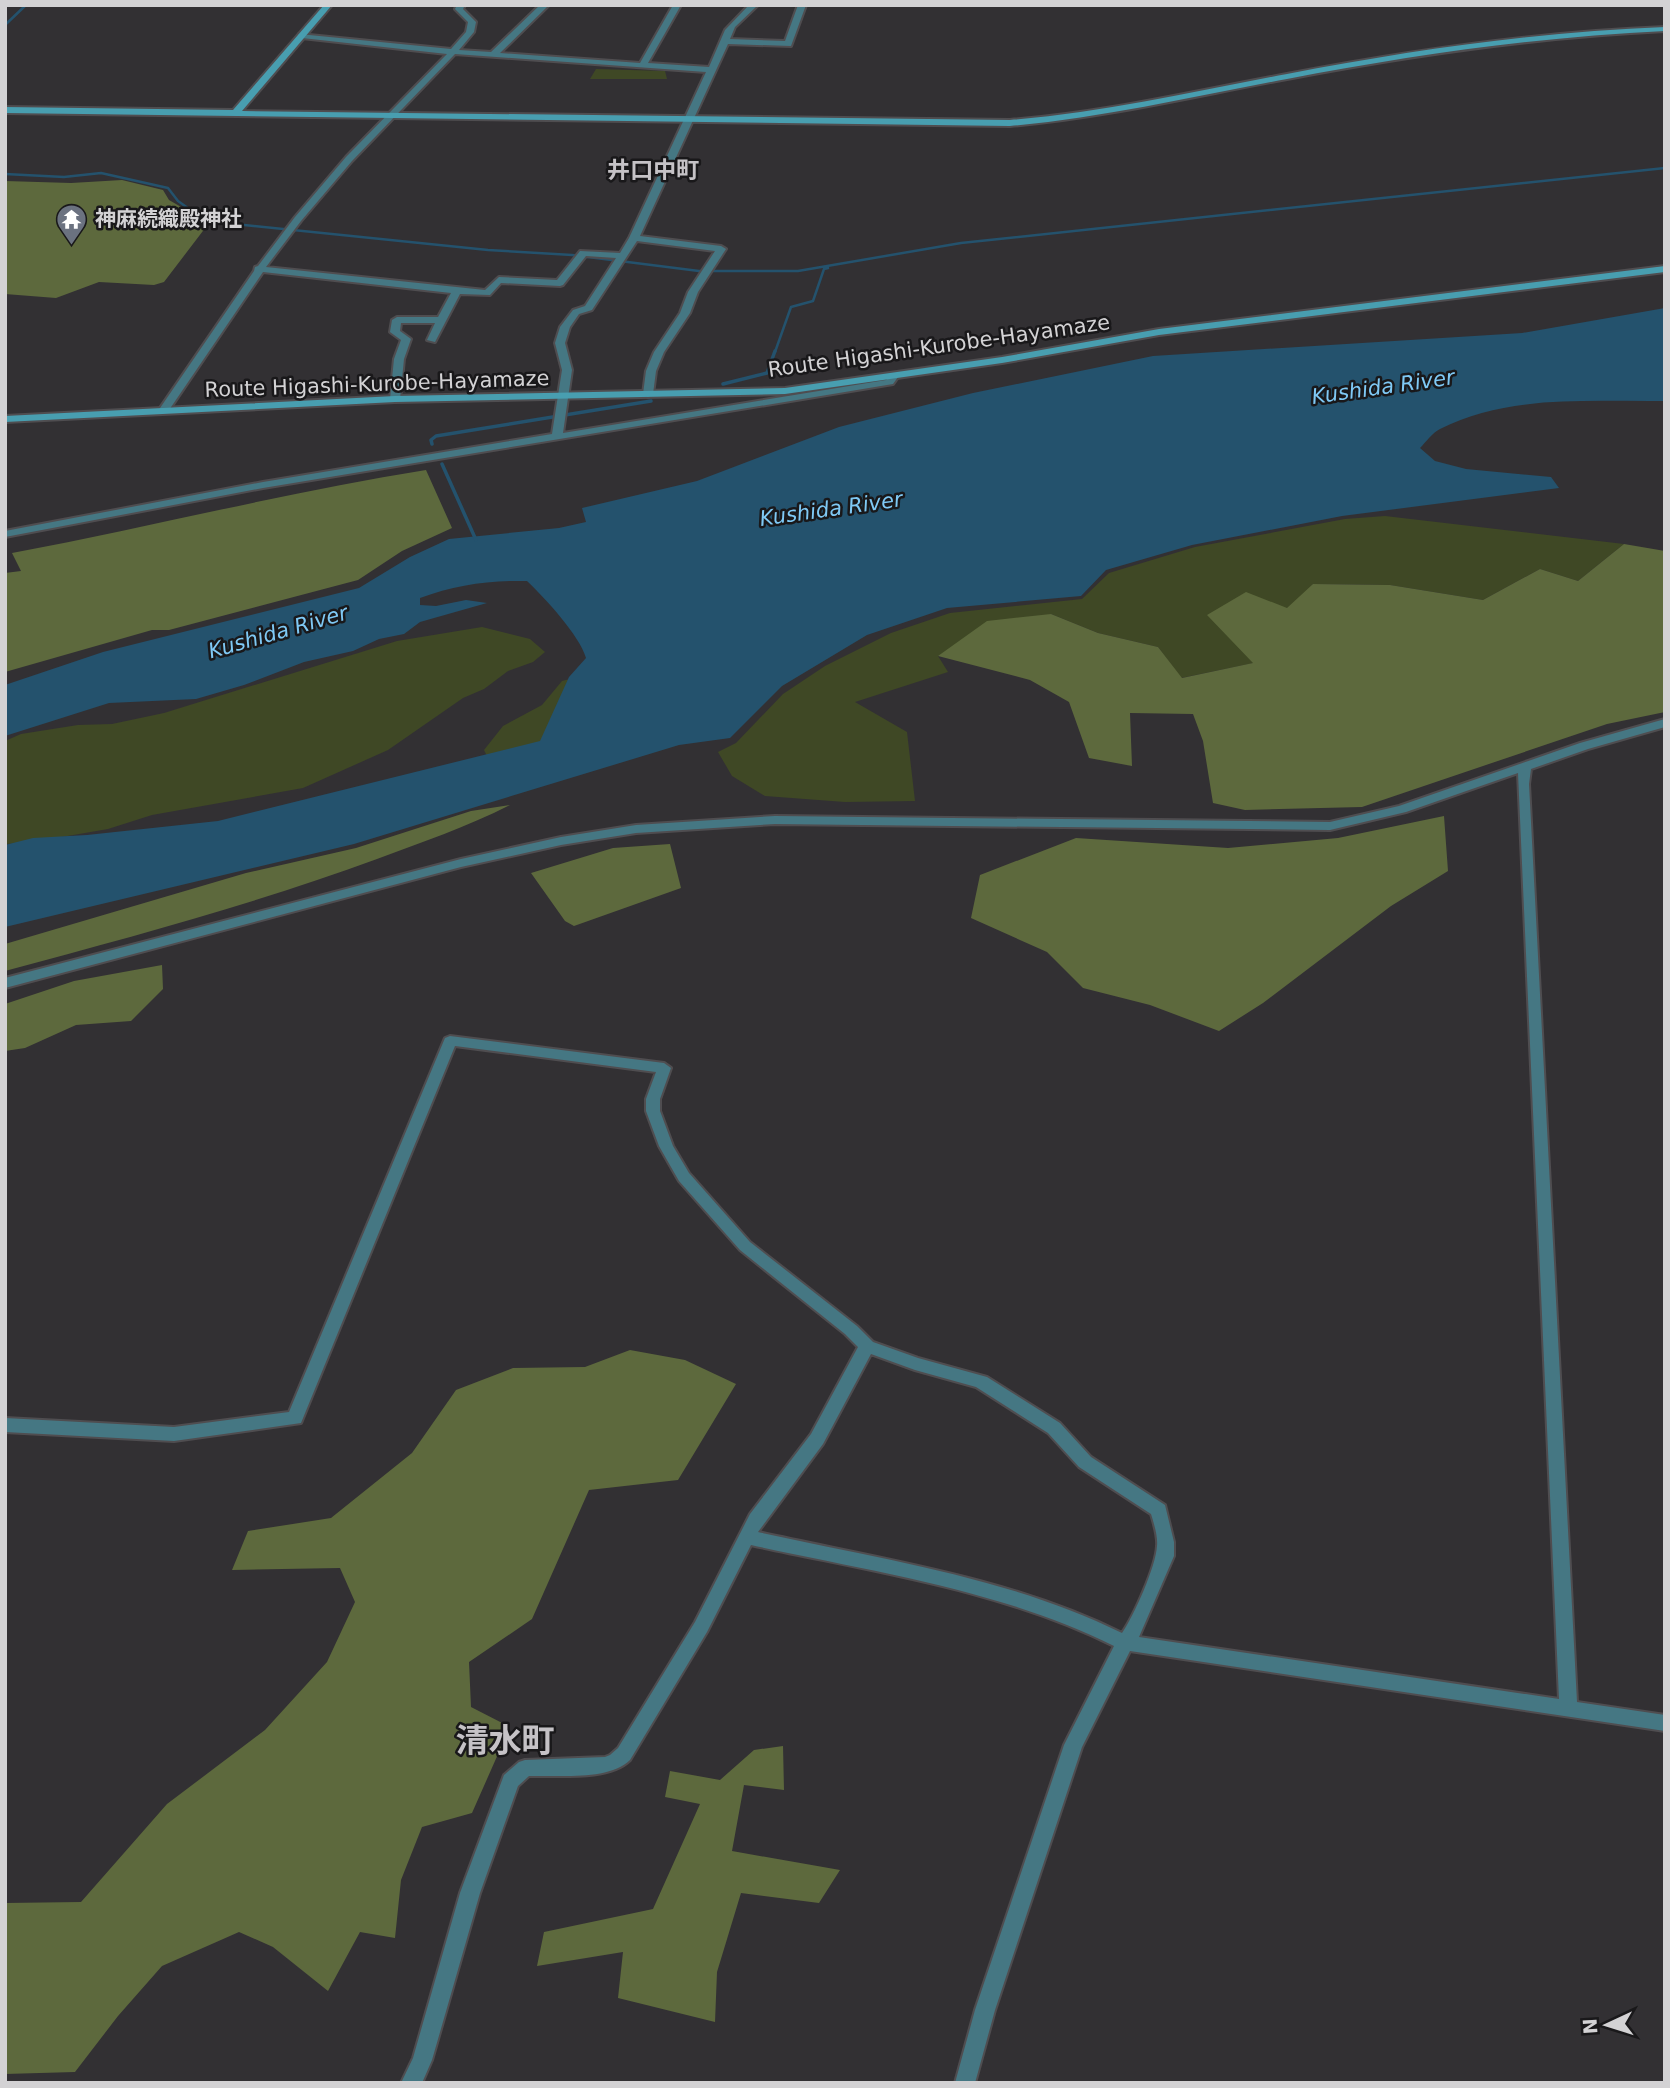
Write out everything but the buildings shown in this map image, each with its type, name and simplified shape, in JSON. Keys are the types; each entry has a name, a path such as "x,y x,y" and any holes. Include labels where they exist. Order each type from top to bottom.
{"street":[{"path":"235,113 328,5"},
{"path":"163,411 258,269 349,158 454,52 472,25 459,9 461,5"},
{"path":"493,55 545,5"},
{"path":"642,66 677,5"},
{"path":"557,434 567,370 561,343 565,327 576,312 589,308 634,238 725,41 727,30 754,5"},
{"path":"725,41 788,44 802,5"},
{"path":"5,110 978,123 1057,120 1451,46 1535,36 1665,29"},
{"path":"302,36 454,52 710,70"},
{"path":"634,238 720,247 693,292 685,313 654,362 648,394"},
{"path":"258,269 487,293 503,279 560,283 581,256 619,259"},
{"name":"Route Higashi-Kurobe-Hayamaze","path":"5,419 394,399 562,400 648,394 785,391 893,377 1159,332 1665,269"},
{"path":"432,340 457,291"},
{"path":"394,399 399,359 406,338 395,331 397,320 441,320"},
{"path":"5,534 263,485 557,434 889,382 893,377"},
{"path":"5,983 461,863 625,831 722,821 775,820 1330,826 1402,809 1525,766 1665,723"},
{"path":"1525,766 1523,784 1535,1069 1544,1179 1568,1708"},
{"path":"5,1425 174,1434 295,1418 450,1041 664,1068 653,1099 653,1111 666,1146 684,1177 745,1247 851,1330 867,1346 915,1364 981,1382 1054,1428 1086,1462 1159,1510 1166,1542 1165,1556 1136,1628 1125,1643 1073,1745 985,2010 965,2083"},
{"path":"411,2083 422,2060 470,1893 511,1781 525,1768 605,1765 616,1762 624,1754 701,1627 776,1490 817,1439 867,1346"},
{"path":"748,1537 995,1591 1097,1629 1125,1643 1665,1723"}],"green space":[{"path":"596,69 665,71 667,79 590,79"},
{"path":"122,180 163,190 169,200 209,223 164,282 154,285 99,282 56,298 5,294 5,181 71,183"},
{"path":"426,470 452,528 402,551 358,580 169,630 152,630 5,672 5,573 21,571 12,553"},
{"path":"1385,516 1624,544 1578,581 1540,569 1483,600 1390,585 1313,584 1254,663 1181,678 1158,647 1098,633 1051,614 938,656 948,672 855,702 907,732 915,801 845,802 765,796 732,776 718,752 736,743 783,694 825,666 891,633 950,613 1082,599 1109,573 1195,547 1345,519"},
{"path":"1624,544 1665,551 1665,712 1607,724 1362,807 1245,810 1213,803 1203,741 1193,714 1130,713 1132,766 1089,758 1069,702 1030,680 938,656 987,621 1051,614 1098,633 1158,647 1182,678 1253,663 1207,615 1246,592 1287,608 1313,584 1390,585 1483,600 1540,569 1578,581"},
{"path":"482,627 530,639 545,652 533,662 508,671 484,689 463,698 388,750 303,788 152,815 108,829 27,843 5,844 5,741 21,734 78,725 112,724 164,713 397,641"},
{"path":"594,673 604,724 488,758 484,750 503,726 542,705 562,681"},
{"path":"510,805 444,834 285,891 5,971 5,944 246,873 356,848 471,811"},
{"path":"1444,816 1448,871 1391,906 1263,1003 1219,1031 1150,1005 1083,988 1047,952 971,918 980,875 1076,838 1228,848 1338,838"},
{"path":"670,844 681,888 574,926 565,921 531,873 613,848"},
{"path":"162,965 163,989 131,1021 76,1025 25,1048 5,1051 5,1004 74,981"},
{"path":"630,1350 685,1360 736,1384 678,1480 589,1490 532,1619 469,1662 471,1707 510,1727 472,1813 422,1827 401,1880 395,1938 360,1932 328,1991 273,1947 239,1932 162,1966 118,2016 75,2072 5,2074 5,1903 81,1902 167,1804 265,1730 327,1662 355,1602 340,1568 232,1570 248,1531 331,1518 412,1453 456,1390 513,1368 585,1367"},
{"path":"783,1746 784,1790 744,1785 732,1851 840,1870 819,1903 741,1893 717,1972 715,2022 618,1998 623,1952 537,1966 544,1932 653,1909 700,1804 665,1797 670,1771 720,1780 754,1750"}],"water":[{"name":"Kushida River","path":"1665,308 1665,401 1550,402 1493,410 1440,429 1420,448 1435,461 1466,469 1551,477 1559,488 1342,516 1192,545 1106,570 1081,596 947,608 867,635 782,686 730,738 679,745 354,844 5,927 5,845 33,838 218,821 540,741 569,677 586,658 569,628 527,581 499,581 472,584 420,598 420,605 436,606 466,600 487,603 420,622 404,634 379,639 353,651 304,662 244,685 196,699 109,703 5,736 5,685 103,652 359,588 410,557 449,539 559,528 586,522 582,508 697,481 839,427 973,393 1153,356 1522,333"}],"waterway":[{"path":"5,25 26,5"},
{"path":"5,174 64,177 101,173 168,188 178,201 192,211 225,223 488,250 572,255 699,271 798,271 961,243 1665,168"},
{"path":"775,352 791,307 813,301 824,269 828,268"},
{"path":"723,384 767,373 775,351"},
{"path":"432,444 431,440 436,436 651,401"},
{"path":"442,464 476,540"}],"place":[{"name":"神麻続織殿神社","path":"72,246"}],"district":[{"name":"井口中町","path":"653,170"},
{"name":"清水町","path":"505,1740"}]}
